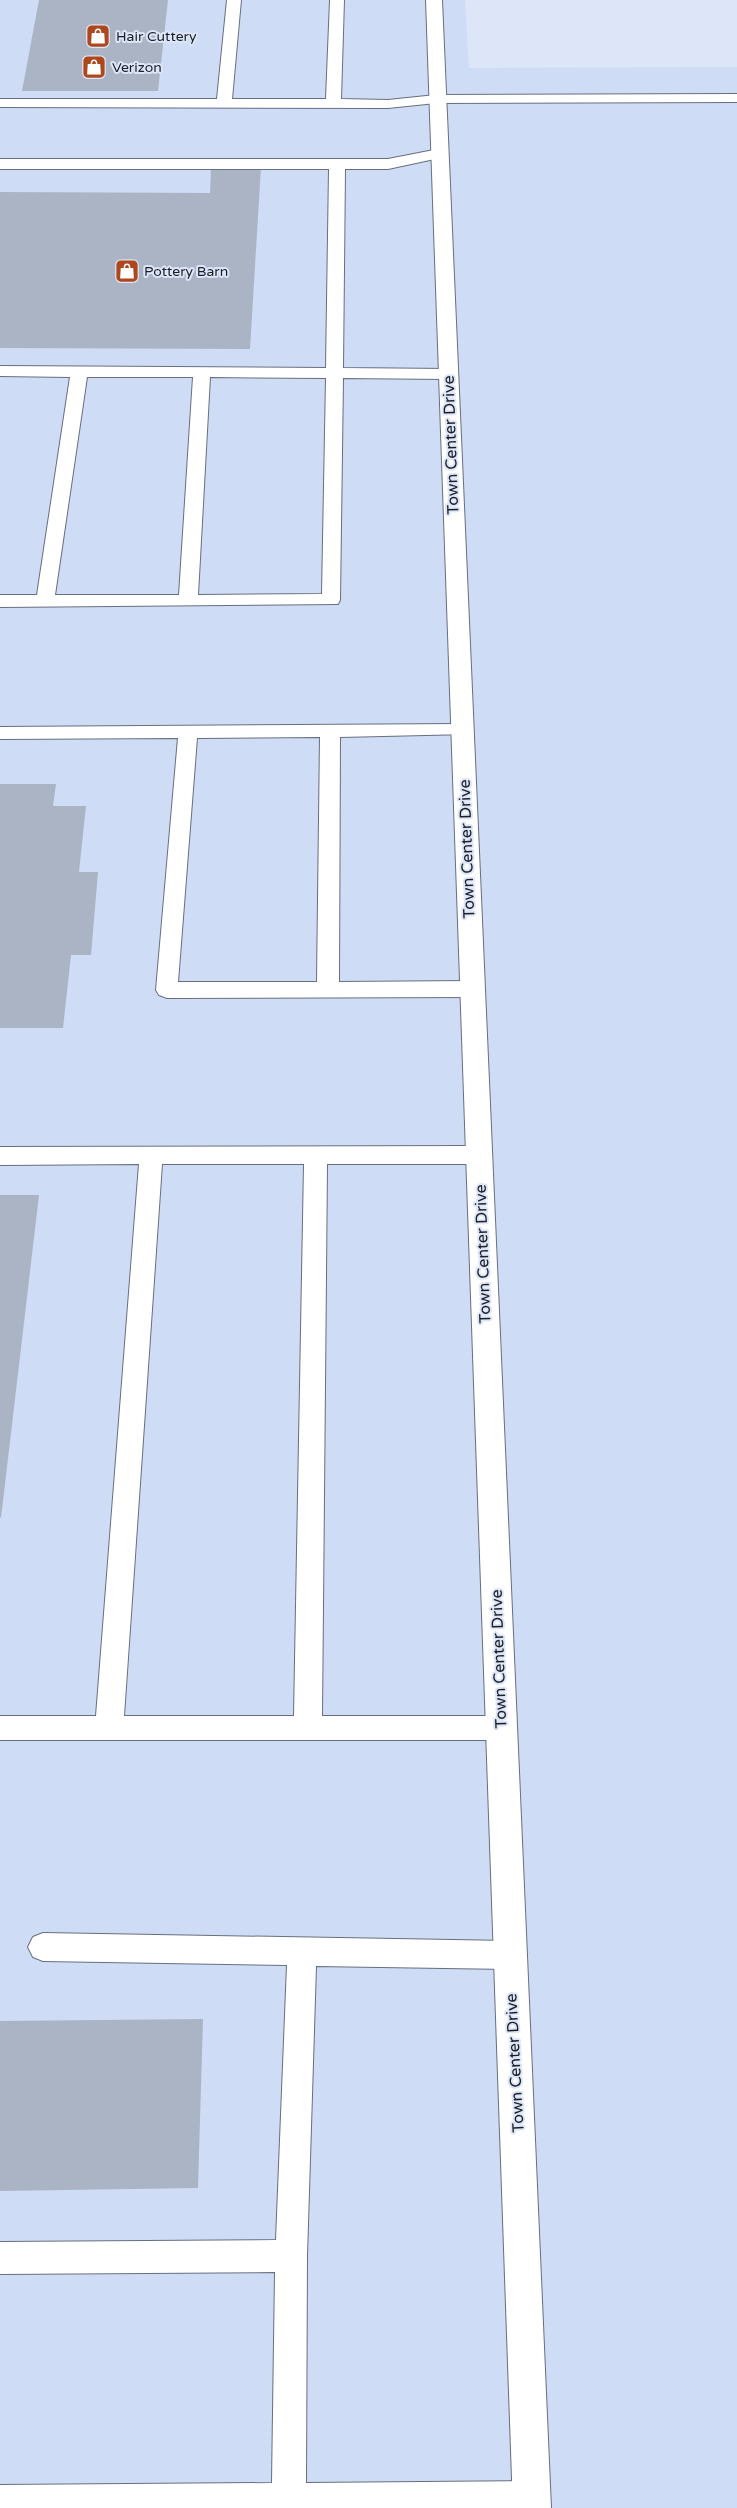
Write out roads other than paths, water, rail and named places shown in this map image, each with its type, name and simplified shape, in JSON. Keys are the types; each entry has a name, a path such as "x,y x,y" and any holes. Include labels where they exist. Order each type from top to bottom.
{"street":[{"name":"Town Center Drive","path":"434,0 436,99 531,2503"}],"lane":[{"path":"224,104 234,0"},
{"path":"333,104 337,0"},
{"path":"0,103 388,104 436,99 737,98"},
{"path":"0,164 388,164 439,154"},
{"path":"0,601 330,600 338,164"},
{"path":"0,371 448,374"},
{"path":"45,601 79,372"},
{"path":"188,601 202,372"},
{"path":"0,732 462,730"},
{"path":"328,989 330,731"},
{"path":"188,732 167,990 472,989"},
{"path":"109,1728 152,1155"},
{"path":"308,1728 316,1155"},
{"path":"0,1156 478,1155"},
{"path":"0,1728 501,1728"},
{"path":"44,1947 509,1955"},
{"path":"289,2500 291,2256 302,1951"},
{"path":"0,2258 291,2256"},
{"path":"0,2502 289,2500 531,2503"}],"place":[{"name":"Hair Cuttery","path":"98,36"},
{"name":"Verizon","path":"94,67"},
{"name":"Pottery Barn","path":"127,271"}]}
